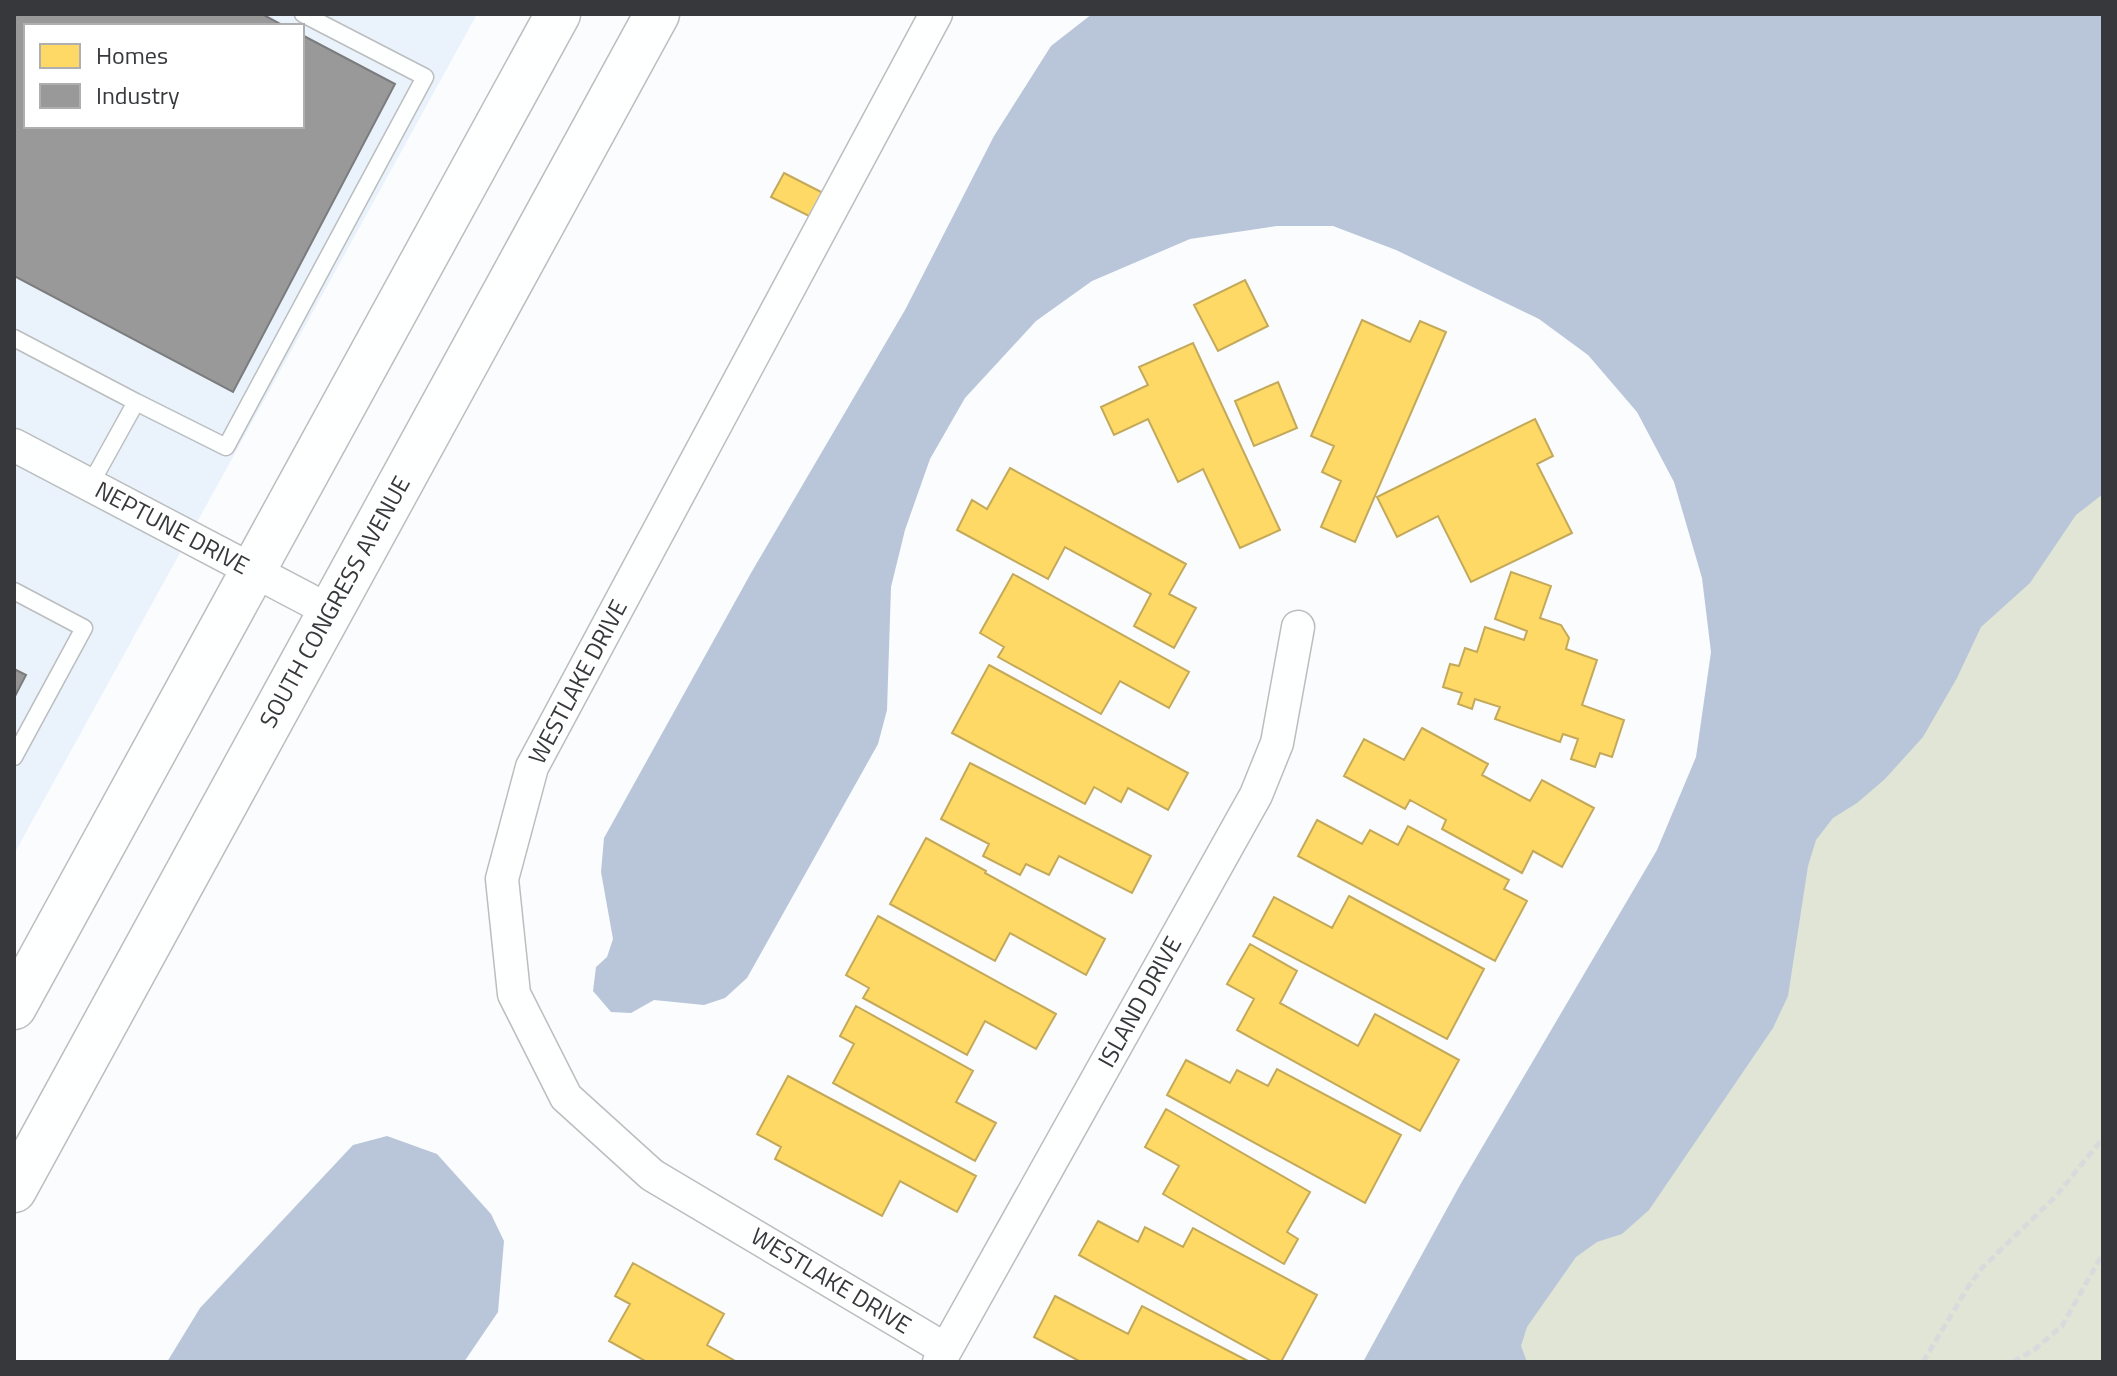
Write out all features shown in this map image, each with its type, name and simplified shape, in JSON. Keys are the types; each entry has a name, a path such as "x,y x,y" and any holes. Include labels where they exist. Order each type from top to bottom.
{"main road":[{"path":"14,1007 558,14"},
{"name":"SOUTH CONGRESS AVENUE","path":"14,1190 657,14"}],"street":[{"name":"WESTLAKE DRIVE","path":"936,14 532,767 502,879 514,994 566,1097 652,1175 942,1356"},
{"name":"NEPTUNE DRIVE","path":"14,445 330,611"},
{"name":"ISLAND DRIVE","path":"942,1356 1256,795 1277,743 1298,627"}],"lane":[{"path":"14,338 226,447 425,77 303,14"},
{"path":"90,485 136,402"},
{"path":"14,591 84,628 14,757"}],"path":[{"path":"1923,1362 1982,1268 2056,1196 2103,1138"},
{"path":"2013,1362 2034,1350 2062,1326 2103,1253"}],"shaded area":[{"path":"14,14 477,14 14,854"},
{"path":"2103,14 2103,1362 1408,1362"}],"water":[{"path":"1092,14 2103,14 2103,494 2076,515 2030,583 1981,627 1957,678 1923,737 1885,779 1857,803 1833,818 1816,840 1808,866 1788,996 1773,1028 1649,1210 1622,1234 1597,1242 1576,1257 1527,1327 1521,1346 1527,1362 1363,1362 1460,1185 1657,850 1696,757 1711,652 1702,578 1674,482 1637,412 1588,355 1539,319 1396,250 1333,226 1277,226 1190,239 1092,281 1036,321 965,398 930,459 905,530 891,587 887,710 878,744 747,978 725,998 704,1005 654,1000 631,1013 611,1012 593,991 596,967 607,957 613,939 601,872 604,838 751,573 905,310 994,136 1051,46"},
{"path":"387,1136 437,1154 491,1214 504,1241 498,1312 464,1362 167,1362 200,1308 353,1145"}],"building: Homes":[{"path":"784,173 829,196 817,220 771,197"},
{"path":"1245,280 1268,326 1218,351 1194,305"},
{"path":"1362,320 1410,342 1420,321 1446,332 1355,542 1321,527 1341,481 1322,472 1334,446 1311,436"},
{"path":"1193,343 1280,530 1240,548 1203,469 1178,482 1148,419 1114,435 1101,407 1148,385 1139,367"},
{"path":"1278,382 1297,428 1254,446 1235,401"},
{"path":"1535,419 1553,456 1537,464 1572,533 1471,582 1438,516 1397,537 1377,497"},
{"path":"1010,468 1186,564 1169,594 1196,608 1174,648 1134,626 1151,594 1065,547 1048,579 957,530 972,500 987,509"},
{"path":"1511,572 1551,586 1540,618 1561,625 1569,638 1566,649 1597,660 1582,705 1624,720 1612,757 1600,753 1595,767 1571,759 1578,739 1563,734 1560,742 1495,719 1500,707 1475,699 1472,709 1458,704 1462,693 1443,687 1450,664 1459,666 1465,648 1477,652 1485,627 1524,640 1527,631 1495,619"},
{"path":"1013,574 1189,672 1169,708 1120,681 1101,714 998,657 1004,647 980,633"},
{"path":"989,665 1188,773 1168,810 1128,788 1121,802 1094,787 1085,804 952,733"},
{"path":"1422,728 1488,764 1482,775 1530,801 1542,780 1594,808 1562,867 1533,851 1522,873 1442,829 1446,820 1410,800 1405,809 1344,776 1364,739 1404,760"},
{"path":"970,763 1151,856 1132,893 1059,856 1049,875 1026,864 1020,875 983,856 989,844 941,819"},
{"path":"1317,820 1362,844 1370,830 1398,845 1408,826 1509,880 1504,889 1527,901 1495,961 1298,856"},
{"path":"926,838 1105,939 1086,975 1010,933 995,961 890,904"},
{"path":"1349,896 1484,969 1447,1039 1253,936 1274,897 1332,928"},
{"path":"878,916 1056,1014 1036,1049 985,1021 967,1055 863,998 869,988 846,975"},
{"path":"1250,944 1297,971 1280,1003 1358,1046 1375,1014 1459,1060 1420,1131 1237,1030 1254,999 1227,984"},
{"path":"856,1006 973,1071 956,1102 996,1123 975,1161 833,1083 854,1044 840,1036"},
{"path":"1186,1060 1230,1083 1237,1070 1268,1086 1277,1069 1401,1135 1365,1203 1167,1095"},
{"path":"788,1076 976,1176 957,1212 900,1181 882,1216 775,1159 781,1147 757,1134"},
{"path":"1166,1109 1310,1192 1287,1232 1298,1239 1284,1264 1163,1194 1179,1166 1145,1147"},
{"path":"1098,1221 1138,1242 1145,1227 1183,1247 1193,1228 1317,1295 1281,1362 1273,1362 1079,1255"},
{"path":"633,1263 724,1314 707,1345 737,1362 647,1362 609,1341 630,1304 615,1296"},
{"path":"1055,1296 1128,1334 1142,1306 1250,1362 1081,1362 1034,1337"}],"building: Industry":[{"path":"14,14 262,14 280,24 24,24 24,128 304,128 304,36 395,84 233,392 14,276"},
{"path":"14,669 26,675 14,698"}]}
